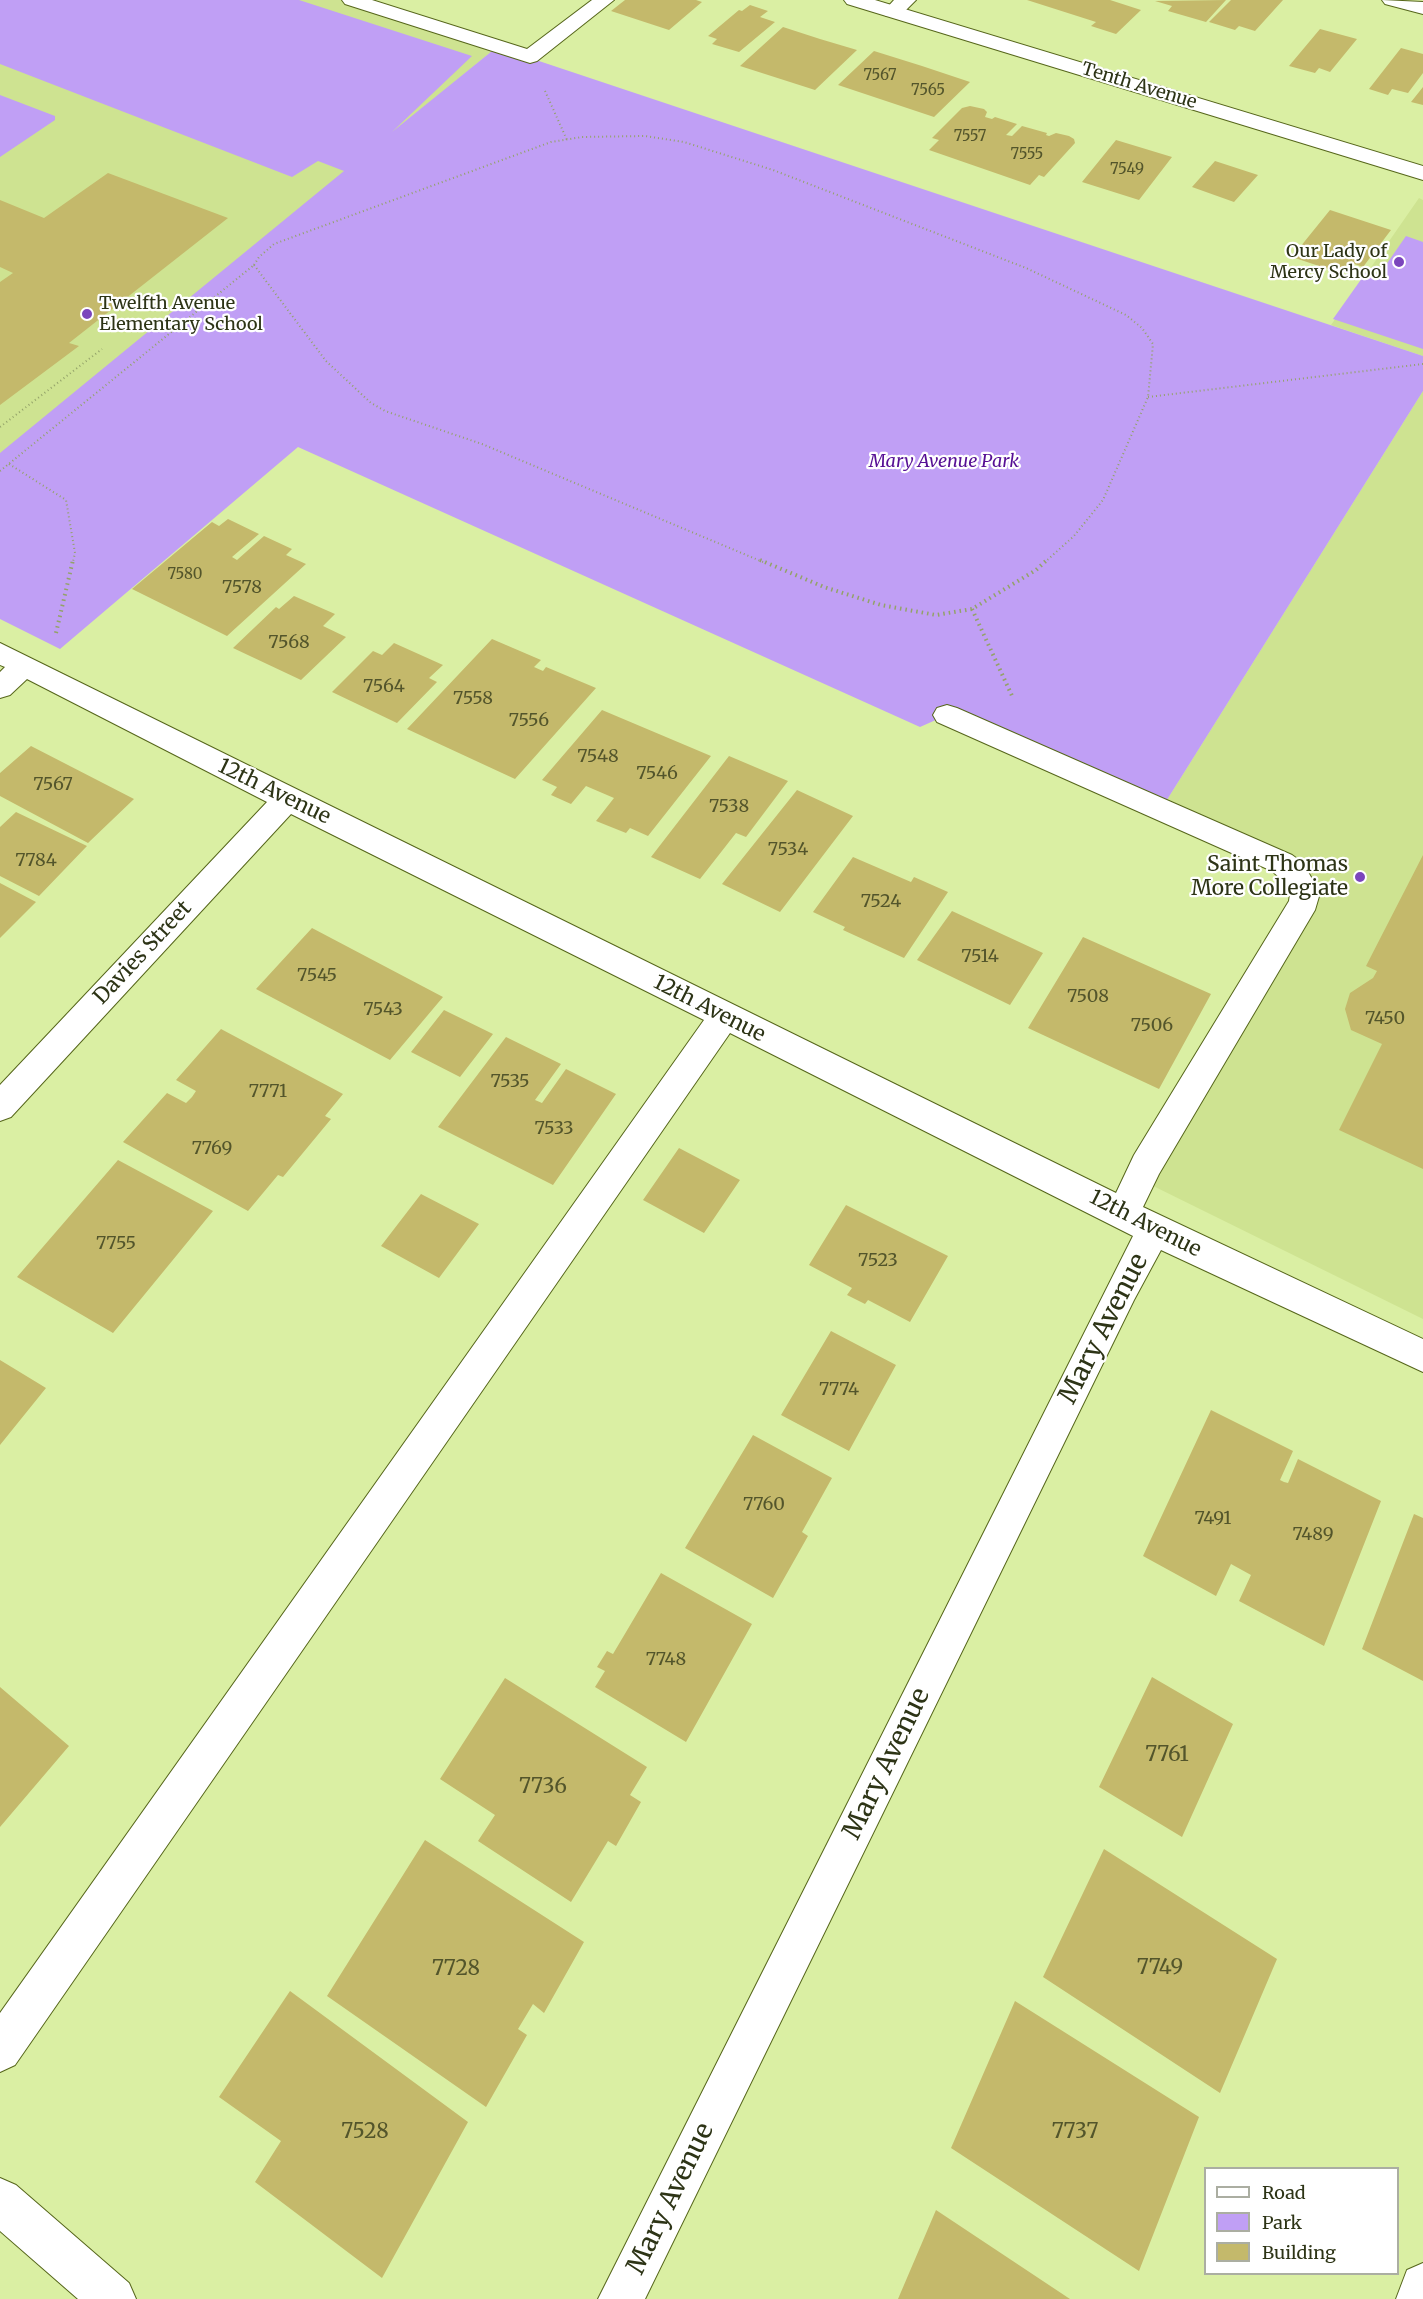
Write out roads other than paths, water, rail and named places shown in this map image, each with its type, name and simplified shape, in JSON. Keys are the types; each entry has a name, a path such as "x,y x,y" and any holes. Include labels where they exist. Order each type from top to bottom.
{"street":[{"path":"352,0 530,57 604,0"},
{"name":"Tenth Avenue","path":"854,0 900,6 1423,173"},
{"path":"1392,0 1423,8"},
{"path":"0,688 12,660"},
{"name":"12th Avenue","path":"12,660 1139,1222 1423,1356"},
{"name":"Mary Avenue","path":"621,2299 1122,1290 1139,1222 1146,1166 1304,902 1305,893 1292,871 1282,863 947,715"},
{"name":"Davies Street","path":"0,1107 287,799"},
{"path":"0,2050 724,1016"},
{"path":"0,2201 113,2299"},
{"path":"1419,2299 1423,2286"}],"place":[{"name":"Our Lady of Mercy School","path":"1399,262"},
{"name":"Twelfth Avenue Elementary School","path":"87,314"},
{"name":"Saint Thomas More Collegiate","path":"1360,877"}],"park label":[{"name":"Mary Avenue Park","path":"944,462"}]}
